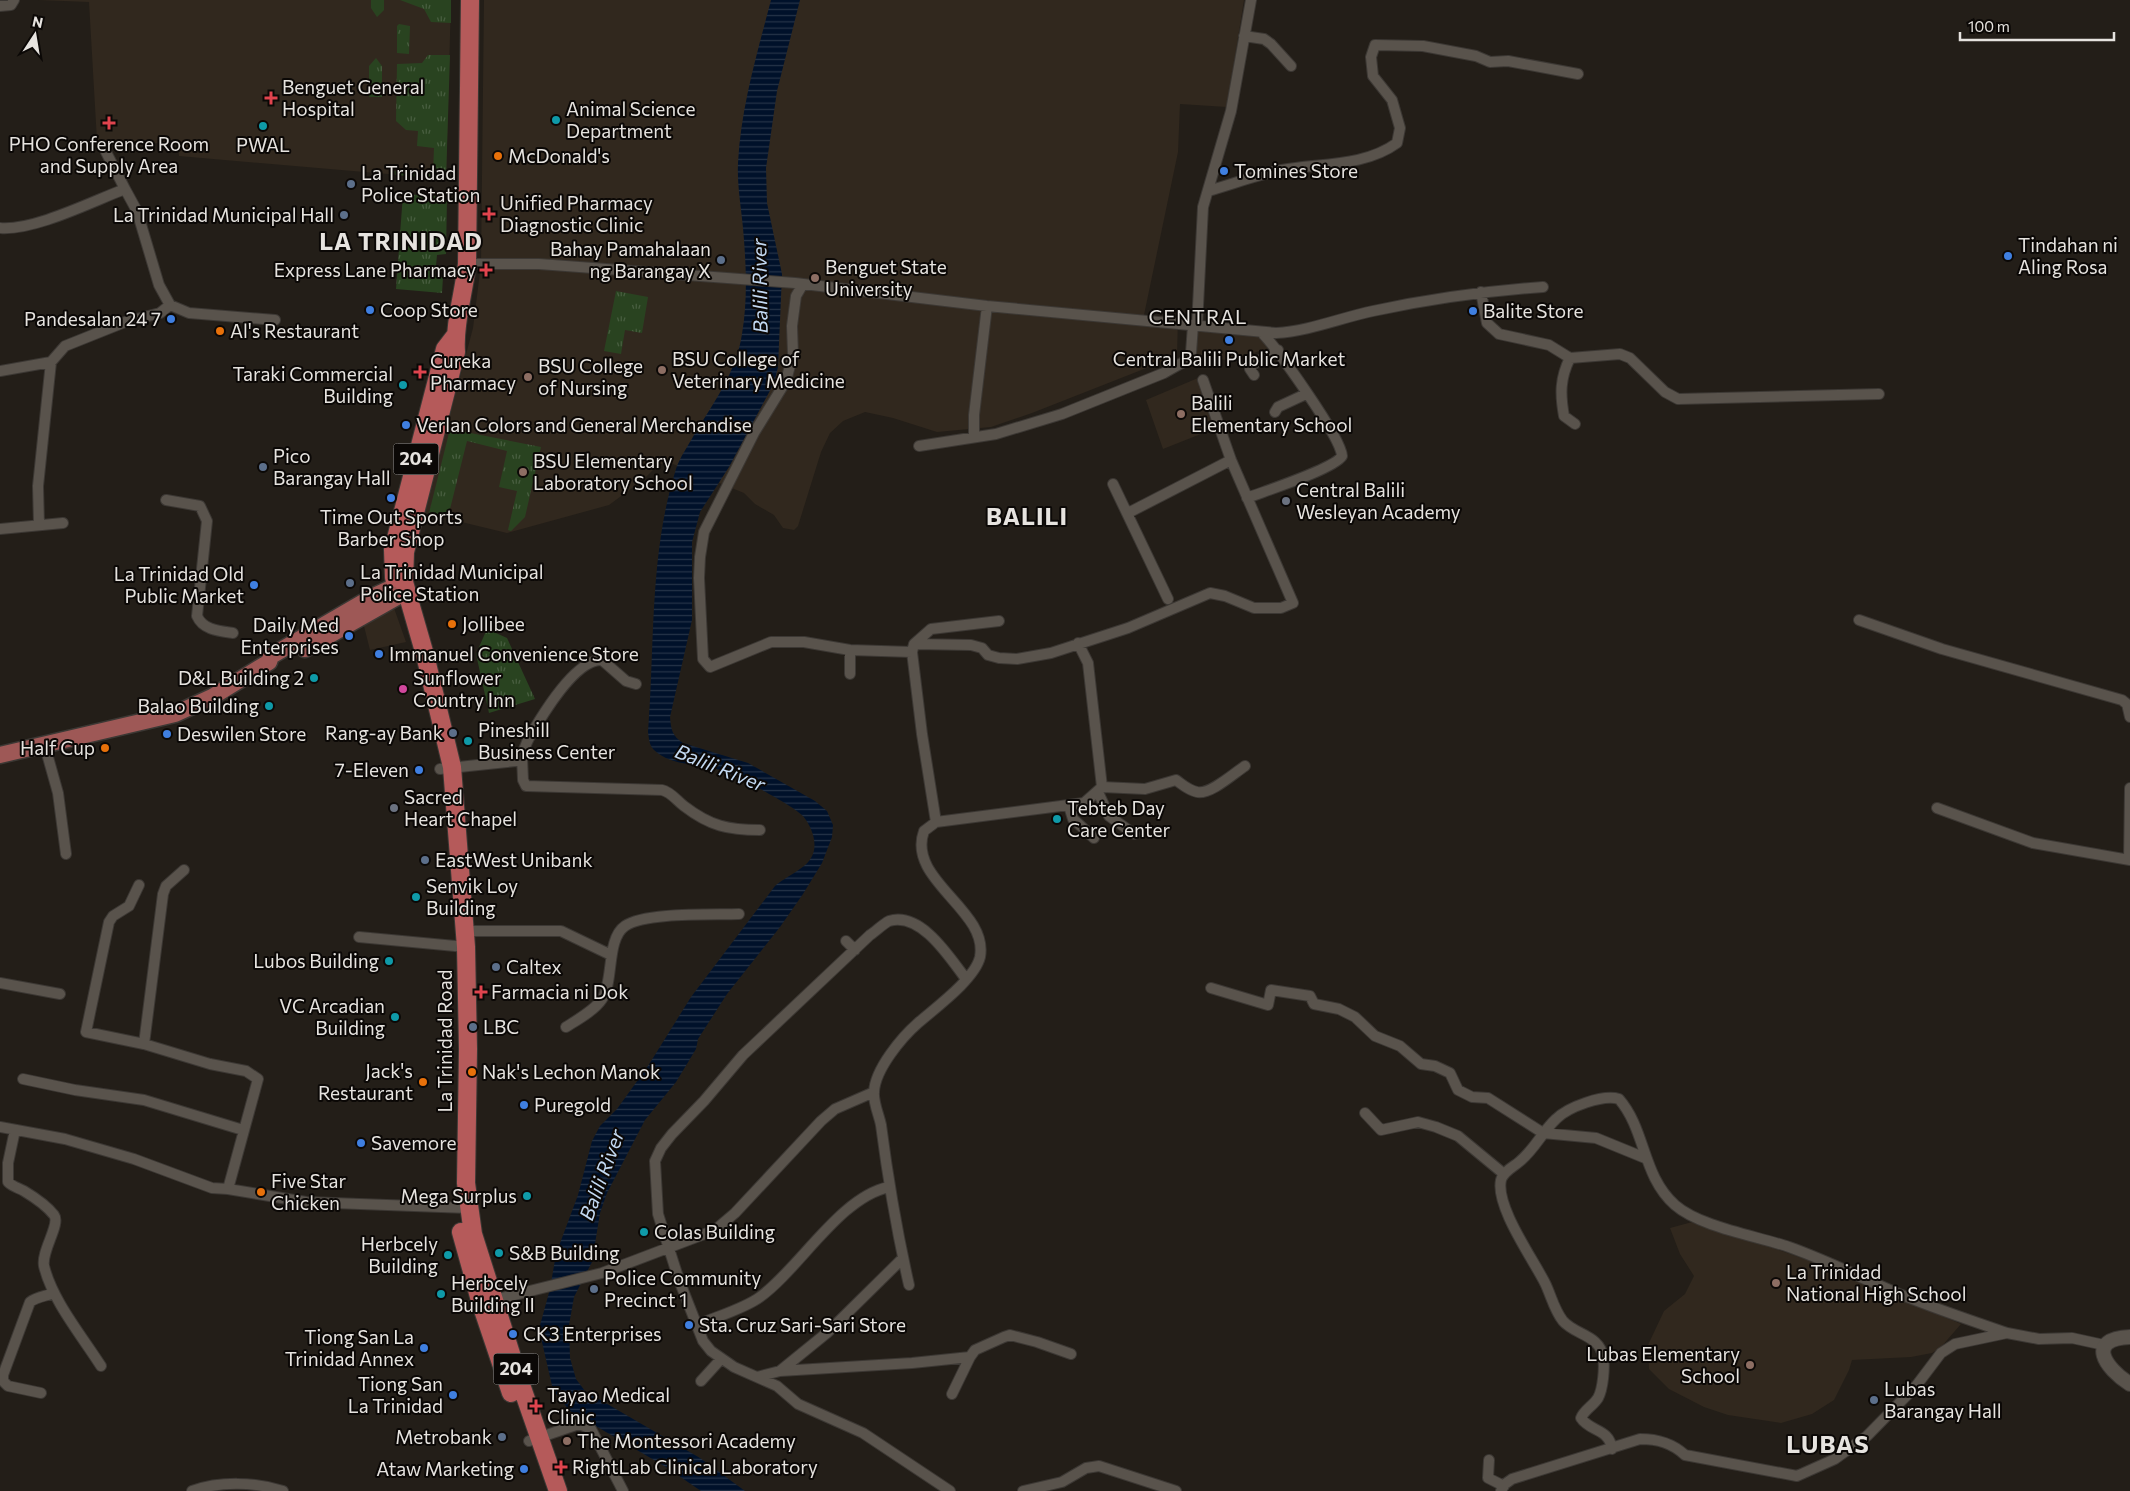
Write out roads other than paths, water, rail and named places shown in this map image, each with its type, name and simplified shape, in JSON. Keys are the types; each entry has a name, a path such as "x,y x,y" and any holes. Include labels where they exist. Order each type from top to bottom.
{"highway":[{"name":"204","path":"401,589 405,552 456,352 455,336 464,294 467,264 470,0"},
{"name":"La Trinidad Road","path":"401,589 425,655 446,768 462,942 461,979 466,1174 461,1236 487,1302 534,1439 558,1491"},
{"name":"La Trinidad Road","path":"534,1439 546,1491"}],"main road":[{"path":"0,755 175,714 212,697 269,661 270,656 374,596 401,589"},
{"path":"2130,1337 2116,1338 2104,1345 2103,1352 2105,1360 2115,1374 2130,1384"}],"street":[{"path":"0,6 10,5 14,0"},
{"path":"919,446 996,434 1062,414 1184,364 1190,353 1195,325 1203,207 1231,111 1250,0"},
{"path":"1244,36 1264,39 1291,66"},
{"path":"1208,192 1255,175 1354,160 1389,149 1397,143 1400,128 1392,100 1373,76 1371,57 1375,45 1423,46 1476,56 1490,62 1508,61 1578,74"},
{"path":"106,152 137,211 159,285 170,305 189,313 275,320"},
{"path":"0,228 15,228 47,220 125,189"},
{"path":"467,264 539,264 799,283 987,306 1276,333 1297,331 1371,311 1481,292 1544,287"},
{"path":"799,283 792,326 793,354 786,381 722,494 702,540 699,578 701,652 703,659 710,667 771,642 804,642 850,650 971,645 982,648 988,654 999,658 1017,659 1051,653 1128,628 1210,593 1225,596 1254,608 1281,608 1293,603 1231,460 1203,380"},
{"path":"1481,292 1487,323 1492,330 1499,334 1549,345 1570,358 1620,354 1630,358 1671,396 1684,400 1879,394"},
{"path":"0,372 51,362 66,346 125,322 160,312 170,305"},
{"path":"974,438 987,306"},
{"path":"1247,498 1335,463 1342,456 1333,433 1278,350 1261,332"},
{"path":"1254,376 1250,369 1252,365 1278,350"},
{"path":"1570,358 1562,377 1560,394 1564,416 1574,424"},
{"path":"39,525 38,486 51,362"},
{"path":"1275,412 1278,407 1306,394"},
{"path":"1128,513 1231,460"},
{"path":"1113,484 1168,599"},
{"path":"166,500 200,506 207,520 197,616 200,623 210,629 233,634"},
{"path":"0,529 63,523"},
{"path":"1859,620 1942,649 2122,700 2127,704 2130,717"},
{"path":"936,822 922,734 913,648 931,629 999,621"},
{"path":"1078,643 1088,663 1100,790 1109,816 1134,834"},
{"path":"850,650 850,674"},
{"path":"636,684 626,681 602,660 591,662 561,689 529,739 522,757 523,780 526,786 662,790 669,793 686,807 722,828 760,830"},
{"path":"44,744 58,793 66,854"},
{"path":"446,768 516,761 522,757"},
{"path":"909,1285 889,1186 880,1119 874,1092 883,1066 910,1030 966,979 976,965 980,949 971,924 932,874 925,860 922,838 924,831 936,822 1084,803 1100,790 1145,789 1176,780 1186,788 1203,793 1211,791 1245,766"},
{"path":"1937,808 2034,843 2129,860 2130,788"},
{"path":"1069,806 1073,819 1094,838"},
{"path":"144,1044 164,894 166,886 184,870"},
{"path":"139,885 130,906 113,916 109,922 86,1032 144,1044 256,1076 258,1083 243,1130 228,1189"},
{"path":"566,1027 603,998 606,991 611,955 618,933 632,922 669,916 739,914"},
{"path":"950,1491 862,1432 798,1404 777,1386 721,1359 703,1341 668,1249 658,1214 655,1162 661,1148 743,1055 855,950 889,922 910,923 930,934 966,979"},
{"path":"359,937 462,942 561,931 611,955"},
{"path":"846,940 855,950"},
{"path":"0,983 60,994"},
{"path":"1211,988 1268,1005 1271,990 1310,996 1314,1004 1339,1009 1355,1017 1375,1036 1400,1046 1421,1064 1435,1066 1450,1073 1458,1090 1472,1096 1488,1098 1543,1133 1596,1138 1645,1158"},
{"path":"23,1079 75,1090 144,1100 243,1130"},
{"path":"487,1302 602,1272 715,1230 735,1213 822,1120 835,1109 874,1092"},
{"path":"1612,1449 1608,1437 1603,1432 1585,1423 1581,1418 1598,1397 1603,1358 1599,1346 1591,1338 1573,1329 1562,1320 1554,1307 1542,1276 1508,1215 1500,1185 1504,1174 1537,1144 1543,1133 1562,1113 1570,1108 1613,1098 1619,1099 1624,1105 1653,1177 1661,1191 1677,1207 1704,1220 1788,1246 1896,1293 2008,1333 2039,1339 2072,1338 2104,1345"},
{"path":"1365,1113 1381,1130 1418,1122 1458,1136 1504,1174"},
{"path":"0,1127 65,1139 134,1159 212,1188 298,1201 463,1208"},
{"path":"14,1130 8,1162 8,1182 32,1197 55,1216 57,1220 44,1256 44,1265 54,1293 100,1366"},
{"path":"697,1325 759,1298 813,1243 857,1202 876,1189 889,1186"},
{"path":"780,1371 828,1332 903,1258"},
{"path":"41,1393 8,1386 4,1381 3,1375 30,1302 35,1298 43,1298 54,1293"},
{"path":"1489,1460 1488,1478 1502,1488 1512,1479 1640,1439 1655,1439 1675,1446 1685,1455 1798,1476 1835,1459 1867,1436 1916,1386 1941,1353 1955,1344 2008,1333"},
{"path":"952,1394 970,1357 976,1350 1010,1335 1038,1342 1071,1354"},
{"path":"757,1377 780,1371 941,1361 970,1357"},
{"path":"701,1381 721,1359"},
{"path":"534,1439 579,1424 591,1429 623,1491"},
{"path":"1023,1491 1062,1482 1086,1468 1100,1466 1176,1491"},
{"path":"192,1491 231,1484 262,1486 283,1491"}],"water":[{"name":"Balili River","path":"771,0 800,0 777,91 766,168 767,203 782,274 778,367 774,383 729,467 700,512 692,542 692,620 670,717 676,738 683,743 748,763 815,801 827,811 833,825 832,837 822,863 803,894 780,927 727,994 698,1039 696,1049 676,1082 645,1120 607,1193 600,1213 592,1262 574,1297 569,1325 570,1358 576,1379 585,1391 700,1458 745,1491 701,1491 666,1467 570,1411 553,1390 539,1329 550,1289 556,1254 578,1195 592,1141 600,1126 617,1109 648,1066 691,997 775,886 808,862 814,848 813,836 809,825 797,811 764,791 723,771 678,762 661,755 651,746 648,732 654,600 661,534 667,501 676,469 682,456 716,399 735,362 742,334 746,281 738,163 742,122 750,81"}],"place":[{"name":"Benguet General Hospital","path":"271,98"},
{"name":"Animal Science Department","path":"556,120"},
{"name":"PHO Conference Room and Supply Area","path":"109,123"},
{"name":"PWAL","path":"263,126"},
{"name":"McDonald's","path":"498,156"},
{"name":"Tomines Store","path":"1224,171"},
{"name":"La Trinidad Police Station","path":"351,184"},
{"name":"Unified Pharmacy Diagnostic Clinic","path":"489,214"},
{"name":"La Trinidad Municipal Hall","path":"344,215"},
{"name":"Tindahan ni Aling Rosa","path":"2008,256"},
{"name":"Bahay Pamahalaan ng Barangay X","path":"721,260"},
{"name":"Express Lane Pharmacy","path":"486,270"},
{"name":"Benguet State University","path":"815,278"},
{"name":"Coop Store","path":"370,310"},
{"name":"Balite Store","path":"1473,311"},
{"name":"Pandesalan 24 7","path":"171,319"},
{"name":"Al's Restaurant","path":"220,331"},
{"name":"Central Balili Public Market","path":"1229,340"},
{"name":"BSU College of Veterinary Medicine","path":"662,370"},
{"name":"Cureka Pharmacy","path":"420,372"},
{"name":"BSU College of Nursing","path":"528,377"},
{"name":"Taraki Commercial Building","path":"403,385"},
{"name":"Balili Elementary School","path":"1181,414"},
{"name":"Verlan Colors and General Merchandise","path":"406,425"},
{"name":"Pico Barangay Hall","path":"263,467"},
{"name":"BSU Elementary Laboratory School","path":"523,472"},
{"name":"Time Out Sports Barber Shop","path":"391,498"},
{"name":"Central Balili Wesleyan Academy","path":"1286,501"},
{"name":"La Trinidad Municipal Police Station","path":"350,583"},
{"name":"La Trinidad Old Public Market","path":"254,585"},
{"name":"Jollibee","path":"452,624"},
{"name":"Daily Med Enterprises","path":"349,636"},
{"name":"Immanuel Convenience Store","path":"379,654"},
{"name":"D&L Building 2","path":"314,678"},
{"name":"Sunflower Country Inn","path":"403,689"},
{"name":"Balao Building","path":"269,706"},
{"name":"Rang-ay Bank","path":"453,733"},
{"name":"Deswilen Store","path":"167,734"},
{"name":"Pineshill Business Center","path":"468,741"},
{"name":"Half Cup","path":"105,748"},
{"name":"7-Eleven","path":"419,770"},
{"name":"Sacred Heart Chapel","path":"394,808"},
{"name":"Tebteb Day Care Center","path":"1057,819"},
{"name":"EastWest Unibank","path":"425,860"},
{"name":"Senvik Loy Building","path":"416,897"},
{"name":"Lubos Building","path":"389,961"},
{"name":"Caltex","path":"496,967"},
{"name":"Farmacia ni Dok","path":"481,992"},
{"name":"VC Arcadian Building","path":"395,1017"},
{"name":"LBC","path":"473,1027"},
{"name":"Nak's Lechon Manok","path":"472,1072"},
{"name":"Jack's Restaurant","path":"423,1082"},
{"name":"Puregold","path":"524,1105"},
{"name":"Savemore","path":"361,1143"},
{"name":"Five Star Chicken","path":"261,1192"},
{"name":"Mega Surplus","path":"527,1196"},
{"name":"Colas Building","path":"644,1232"},
{"name":"S&B Building","path":"499,1253"},
{"name":"Herbcely Building","path":"448,1255"},
{"name":"La Trinidad National High School","path":"1776,1283"},
{"name":"Police Community Precinct 1","path":"594,1289"},
{"name":"Herbcely Building II","path":"441,1294"},
{"name":"Sta. Cruz Sari-Sari Store","path":"689,1325"},
{"name":"CK3 Enterprises","path":"513,1334"},
{"name":"Tiong San La Trinidad Annex","path":"424,1348"},
{"name":"Lubas Elementary School","path":"1750,1365"},
{"name":"Tiong San La Trinidad","path":"453,1395"},
{"name":"Lubas Barangay Hall","path":"1874,1400"},
{"name":"Tayao Medical Clinic","path":"536,1406"},
{"name":"Metrobank","path":"502,1437"},
{"name":"The Montessori Academy","path":"567,1441"},
{"name":"RightLab Clinical Laboratory","path":"561,1467"},
{"name":"Ataw Marketing","path":"524,1469"}],"district":[{"name":"LA TRINIDAD","path":"401,242"},
{"name":"CENTRAL","path":"1198,317"},
{"name":"BALILI","path":"1027,517"},
{"name":"LUBAS","path":"1828,1445"}]}
